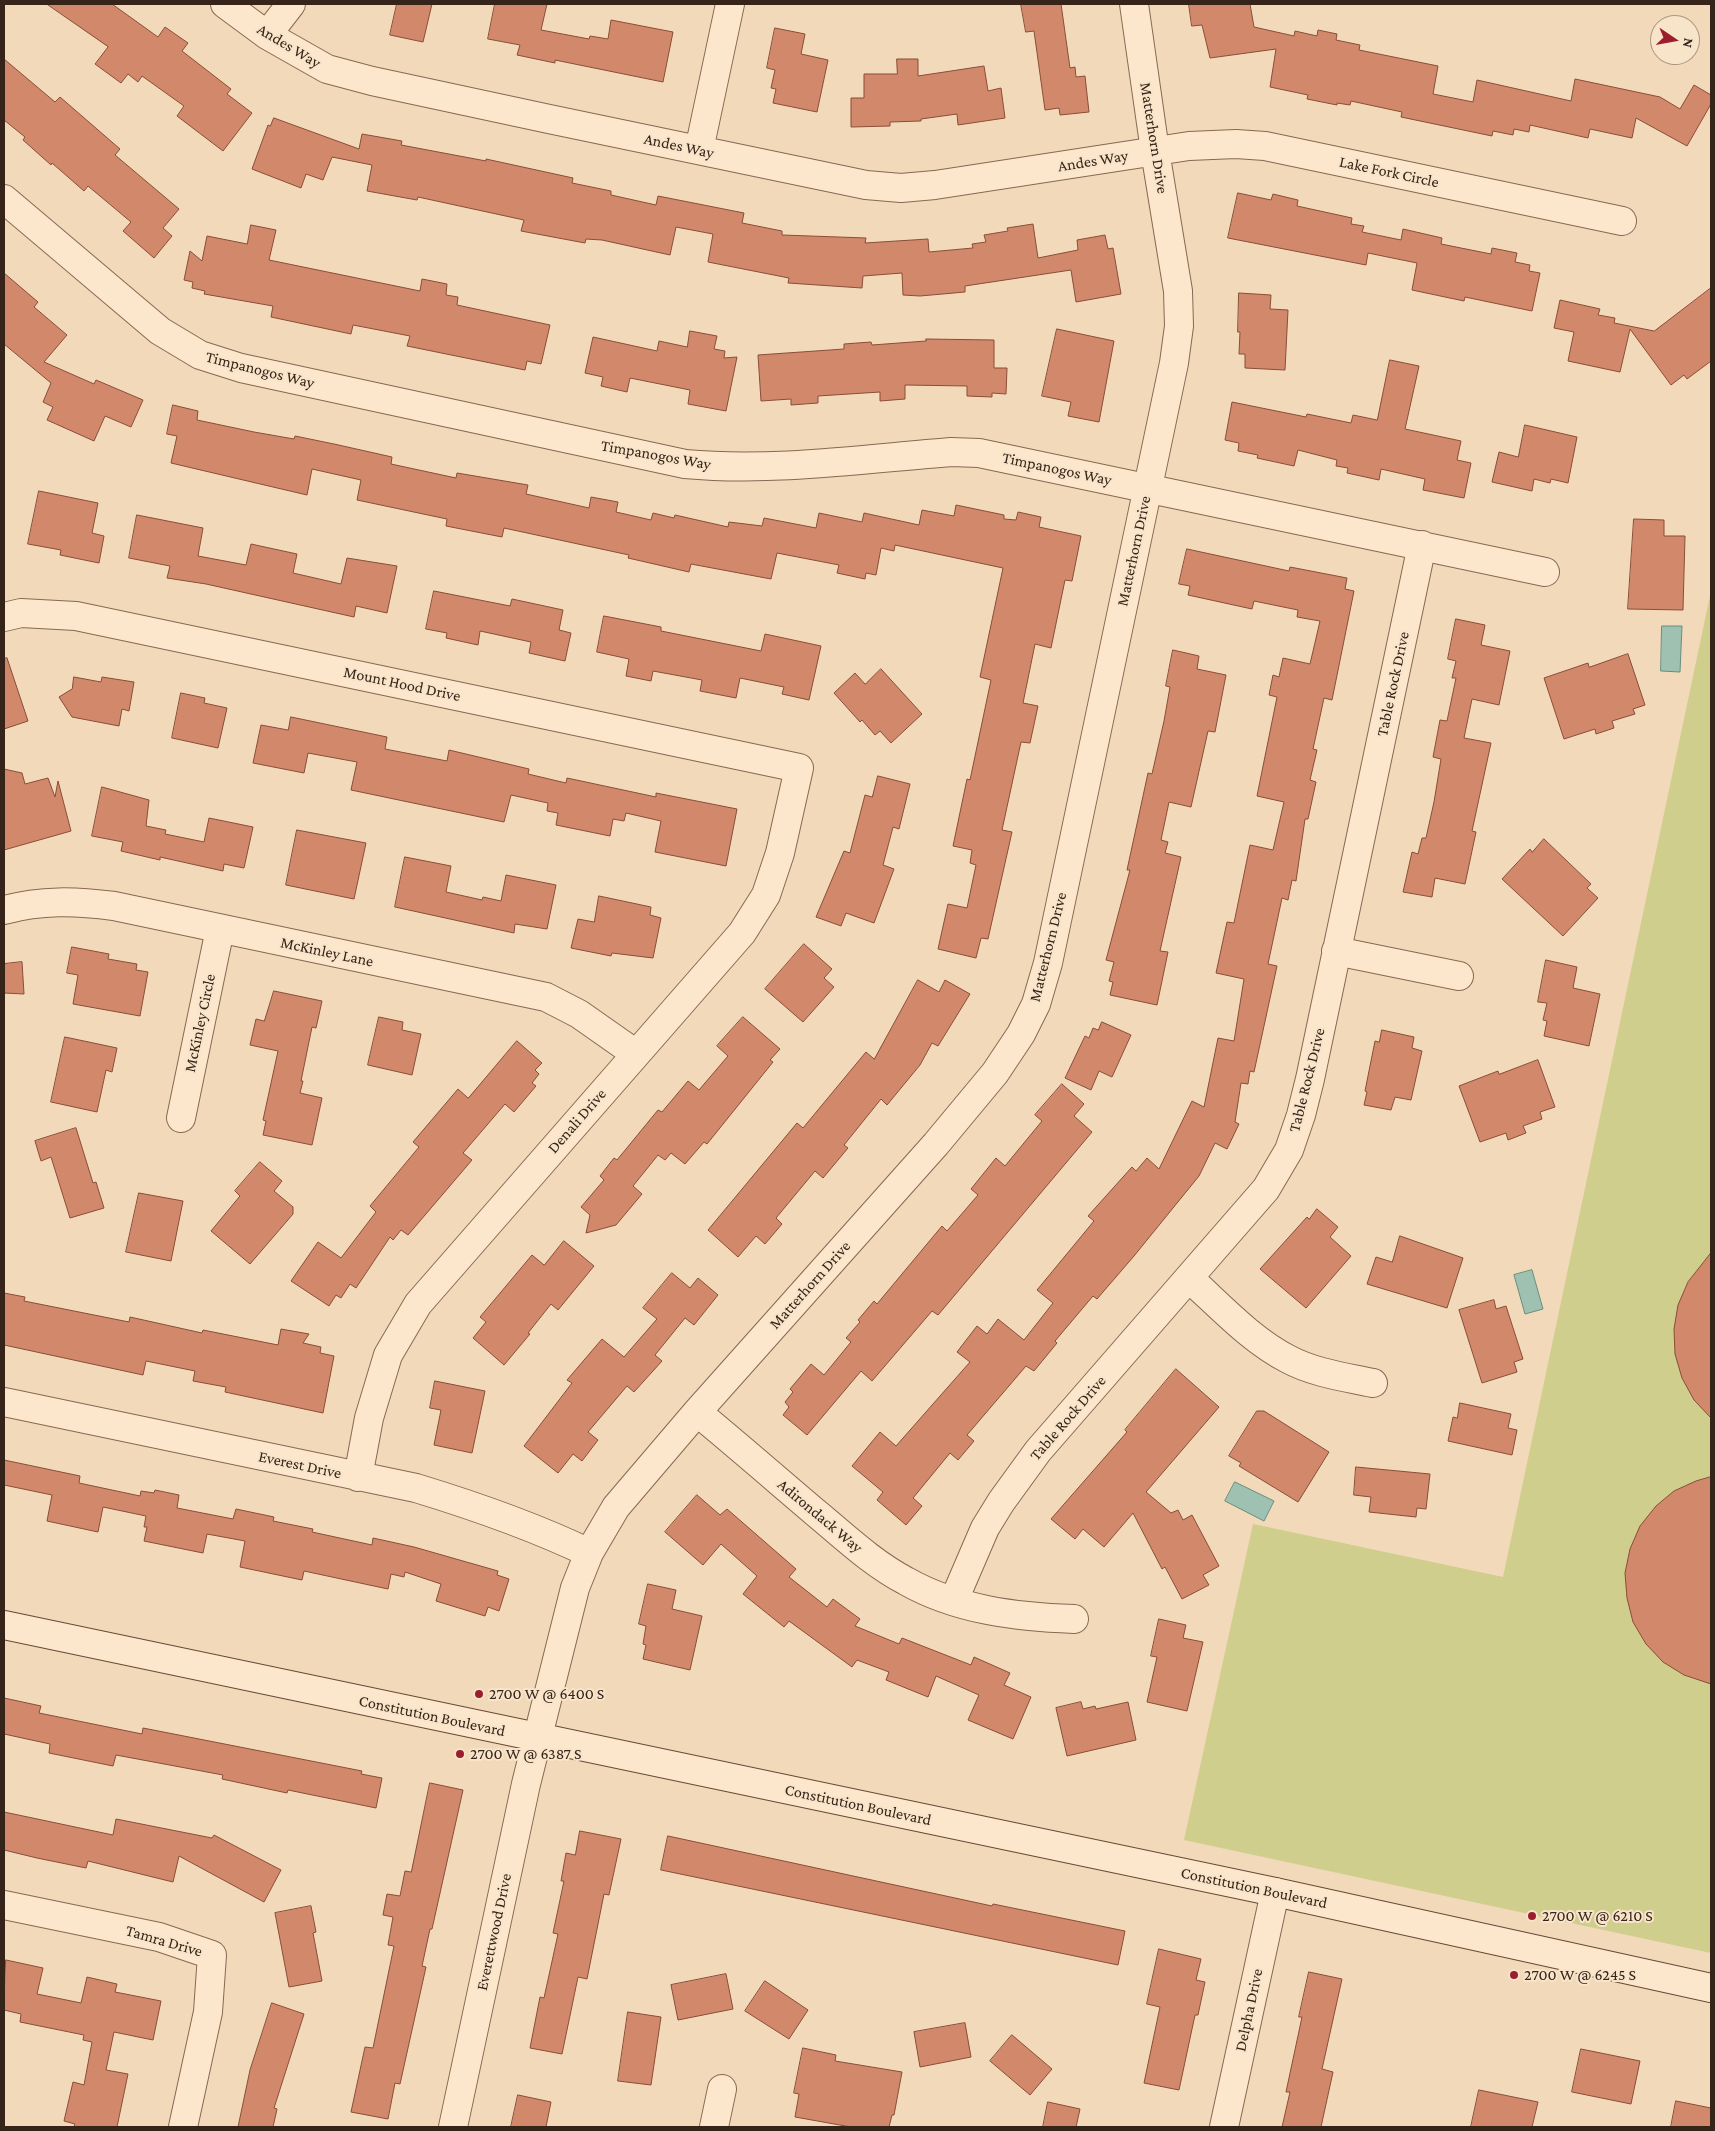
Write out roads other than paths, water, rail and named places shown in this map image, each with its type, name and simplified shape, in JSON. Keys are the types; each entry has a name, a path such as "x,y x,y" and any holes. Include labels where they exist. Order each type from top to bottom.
{"street":[{"name":"Andes Way","path":"225,4 267,35 327,69 866,185 902,188 936,185 1155,151"},
{"path":"267,35 291,4"},
{"path":"699,150 730,4"},
{"name":"Matterhorn Drive","path":"538,1738 575,1588 589,1553 616,1507 697,1412 936,1144 995,1073 1021,1034 1036,1004 1048,963 1174,363 1179,326 1178,290 1155,151 1134,4"},
{"name":"Lake Fork Circle","path":"1155,151 1236,144 1265,146 1622,221"},
{"name":"Timpanogos Way","path":"4,200 160,331 200,355 241,368 685,464 721,467 759,466 951,452 979,453 1545,572"},
{"name":"Table Rock Drive","path":"954,1600 986,1528 1001,1502 1027,1466 1266,1189 1289,1150 1301,1115 1422,545"},
{"name":"Mount Hood Drive","path":"4,617 21,613 76,616 799,768"},
{"name":"Denali Drive","path":"358,1477 369,1418 388,1355 418,1304 742,933 766,894 780,853 799,768"},
{"name":"McKinley Lane","path":"4,910 21,905 69,900 114,906 546,997 579,1014 636,1054"},
{"name":"McKinley Circle","path":"181,1118 220,929"},
{"path":"1336,951 1459,976"},
{"path":"1190,1279 1262,1343 1289,1360 1329,1374 1374,1383"},
{"name":"Everest Drive","path":"4,1402 416,1488 473,1506 553,1536 589,1553"},
{"name":"Adirondack Way","path":"697,1412 872,1560 906,1582 954,1600 1012,1615 1074,1619"},
{"name":"Constitution Boulevard","path":"4,1625 1274,1892 1711,1988"},
{"name":"Everettwood Drive","path":"452,2127 526,1784 538,1738"},
{"name":"Delpha Drive","path":"1224,2127 1274,1892"},
{"name":"Tamra Drive","path":"4,1905 160,1937 212,1955 208,2012 183,2127"},
{"path":"714,2127 722,2089"}],"place":[{"name":"2700 W @ 6400 S","path":"479,1694"},
{"name":"2700 W @ 6387 S","path":"460,1754"},
{"name":"2700 W @ 6210 S","path":"1532,1916"},
{"name":"2700 W @ 6245 S","path":"1514,1975"}]}
